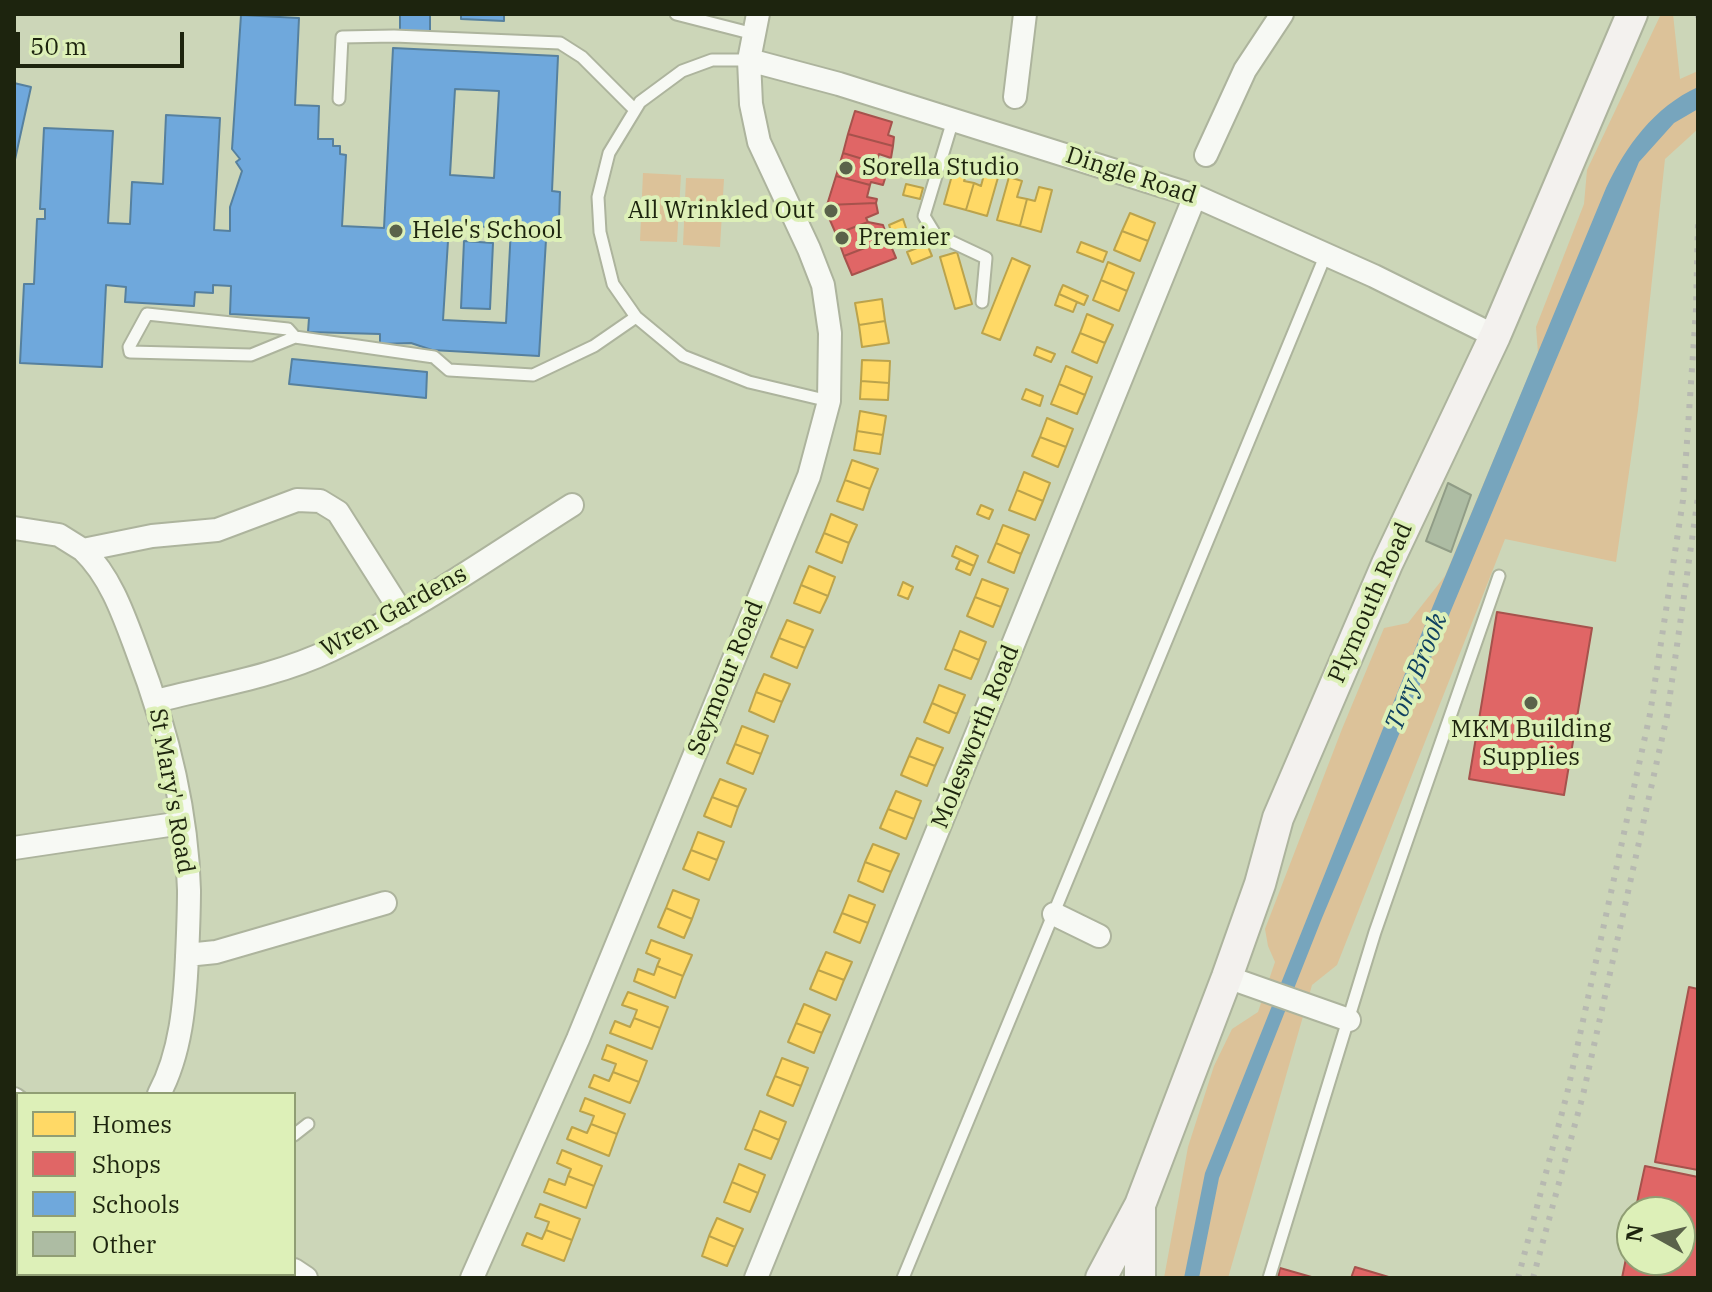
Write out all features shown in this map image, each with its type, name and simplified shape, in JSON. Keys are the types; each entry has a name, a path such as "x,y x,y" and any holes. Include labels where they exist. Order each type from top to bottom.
{"main road":[{"name":"Plymouth Road","path":"1101,1278 1140,1205 1227,977 1260,884 1278,818 1387,564 1495,336 1632,14"},
{"name":"Plymouth Road","path":"1140,1205 1140,1278"}],"street":[{"path":"1015,97 1025,14"},
{"path":"1206,155 1245,70 1282,14"},
{"name":"Seymour Road","path":"472,1278 578,1039 809,476 829,401 830,333 823,285 759,142 751,104 749,60 756,24"},
{"name":"Dingle Road","path":"749,60 839,84 1195,196 1326,254 1495,336"},
{"name":"Molesworth Road","path":"756,1278 1195,196"},
{"path":"14,528 59,535 83,550 152,536 217,530 297,500 320,501 338,512 402,613"},
{"name":"Wren Gardens","path":"156,701 267,672 329,651 402,613 572,505"},
{"name":"St Mary's Road","path":"83,550 106,578 130,630 156,701 182,823 189,888 186,995 179,1039 160,1092"},
{"path":"14,848 182,823"},
{"path":"187,955 216,952 385,903"},
{"path":"1054,914 1099,936"},
{"path":"1227,977 1349,1020"}],"lane":[{"path":"676,14 756,24"},
{"path":"339,99 342,37 394,36 560,43 582,57 635,110"},
{"path":"749,60 712,60 682,71 640,102 609,153 598,197 600,232 613,284 636,317 683,356 749,382 829,401"},
{"path":"953,120 924,216 935,234 986,258 982,302"},
{"path":"903,1278 1326,254"},
{"path":"295,337 288,329 147,314 129,347 130,352 251,355 295,337 434,357 449,370 533,375 594,346 636,317"},
{"path":"1269,1278 1375,932 1499,576"},
{"path":"296,1133 308,1124"}],"shaded area":[{"path":"1661,14 1673,14 1680,79 1698,71 1698,129 1665,159 1638,410 1616,562 1505,539 1337,965 1312,985 1228,1278 1164,1278 1188,1147 1214,1066 1232,1029 1258,1012 1275,962 1265,929 1342,729 1384,628 1408,623 1445,576 1538,353 1536,327 1584,204 1587,170"},
{"path":"643,173 681,175 677,242 640,241"},
{"path":"686,178 724,179 720,247 683,245"}],"water":[{"name":"Tory Brook","path":"1698,87 1698,109 1674,123 1639,162 1322,918 1219,1178 1199,1278 1184,1278 1205,1173 1406,671 1606,188 1643,129 1668,105"}],"building: Homes":[{"path":"956,161 969,165 964,181 974,183 966,210 944,204"},
{"path":"985,171 999,174 987,216 966,210 974,183 981,186"},
{"path":"1009,177 1022,181 1017,197 1027,199 1020,226 997,220"},
{"path":"906,184 923,188 920,199 903,195"},
{"path":"1039,187 1052,190 1041,232 1020,226 1027,199 1035,201"},
{"path":"1130,213 1155,223 1148,241 1122,231"},
{"path":"903,219 907,231 893,237 889,225"},
{"path":"1122,231 1148,241 1140,261 1114,250"},
{"path":"1081,242 1107,252 1103,262 1077,252"},
{"path":"927,244 932,256 912,264 907,252"},
{"path":"957,252 972,304 955,309 940,257"},
{"path":"1012,258 1030,266 1000,340 982,333"},
{"path":"1108,262 1134,273 1127,291 1101,280"},
{"path":"1101,280 1127,291 1119,311 1093,300"},
{"path":"1063,285 1088,296 1084,305 1059,294"},
{"path":"1059,294 1077,302 1073,312 1055,305"},
{"path":"882,299 885,321 859,325 855,303"},
{"path":"1087,314 1113,325 1105,343 1080,333"},
{"path":"885,321 889,343 862,347 859,325"},
{"path":"1080,333 1105,343 1097,363 1072,352"},
{"path":"1037,347 1055,354 1051,362 1034,355"},
{"path":"862,360 890,361 889,383 861,381"},
{"path":"1066,366 1092,377 1085,395 1059,384"},
{"path":"861,381 889,383 888,400 860,399"},
{"path":"1059,384 1085,395 1077,414 1051,404"},
{"path":"1026,389 1043,396 1040,406 1022,399"},
{"path":"860,411 886,416 883,435 857,431"},
{"path":"1047,418 1073,429 1066,447 1040,437"},
{"path":"857,431 883,435 880,454 854,450"},
{"path":"1040,437 1066,447 1058,467 1032,456"},
{"path":"852,460 878,469 870,489 845,480"},
{"path":"1024,472 1050,483 1043,501 1017,490"},
{"path":"845,480 870,489 863,510 837,501"},
{"path":"1017,490 1043,501 1035,520 1009,510"},
{"path":"981,505 993,510 989,519 977,514"},
{"path":"831,514 857,525 849,543 824,533"},
{"path":"1003,525 1029,535 1021,554 996,543"},
{"path":"824,533 849,543 842,563 816,552"},
{"path":"996,543 1021,554 1014,573 988,562"},
{"path":"956,546 978,556 974,566 952,556"},
{"path":"960,560 974,566 970,575 956,569"},
{"path":"809,566 835,577 828,596 801,585"},
{"path":"982,579 1008,589 1001,607 975,597"},
{"path":"903,582 913,587 908,599 898,595"},
{"path":"801,585 828,596 820,613 794,603"},
{"path":"975,597 1001,607 993,627 967,616"},
{"path":"787,620 813,630 805,648 779,638"},
{"path":"960,631 986,642 979,660 953,649"},
{"path":"779,638 805,648 797,668 771,657"},
{"path":"953,649 979,660 971,679 945,669"},
{"path":"764,674 790,684 782,702 756,692"},
{"path":"939,685 965,695 957,714 932,703"},
{"path":"756,692 782,702 774,722 749,711"},
{"path":"932,703 957,714 949,733 924,722"},
{"path":"742,726 768,736 761,754 735,744"},
{"path":"917,738 943,748 935,766 909,756"},
{"path":"735,744 761,754 753,774 727,763"},
{"path":"909,756 935,766 927,786 901,775"},
{"path":"720,779 746,789 738,807 712,797"},
{"path":"896,791 921,801 914,819 888,809"},
{"path":"712,797 738,807 731,827 704,816"},
{"path":"888,809 914,819 906,839 880,828"},
{"path":"698,832 724,842 717,860 691,850"},
{"path":"873,844 899,854 891,872 865,862"},
{"path":"691,850 717,860 709,880 683,869"},
{"path":"865,862 891,872 883,892 858,881"},
{"path":"673,890 699,900 692,919 666,908"},
{"path":"849,895 875,905 868,923 842,913"},
{"path":"666,908 692,919 684,938 658,927"},
{"path":"842,913 868,923 860,943 834,932"},
{"path":"651,940 692,955 683,976 657,966 660,959 646,953"},
{"path":"826,952 852,962 844,980 818,970"},
{"path":"657,966 683,976 675,998 634,981 638,969 654,975"},
{"path":"818,970 844,980 836,1000 810,989"},
{"path":"628,992 668,1007 660,1028 634,1018 637,1010 622,1005"},
{"path":"804,1004 830,1015 822,1033 796,1023"},
{"path":"634,1018 660,1028 652,1049 610,1033 615,1021 630,1027"},
{"path":"796,1023 822,1033 814,1053 788,1042"},
{"path":"607,1045 647,1061 639,1082 613,1072 616,1064 602,1059"},
{"path":"782,1058 808,1068 801,1086 775,1076"},
{"path":"613,1072 639,1082 630,1103 589,1087 594,1075 609,1081"},
{"path":"775,1076 801,1086 793,1106 767,1095"},
{"path":"585,1098 625,1114 617,1134 591,1124 594,1116 580,1111"},
{"path":"760,1111 786,1122 779,1140 753,1129"},
{"path":"591,1124 617,1134 609,1156 567,1139 572,1127 587,1133"},
{"path":"753,1129 779,1140 771,1159 745,1149"},
{"path":"562,1150 602,1166 594,1186 568,1176 571,1169 557,1163"},
{"path":"739,1164 765,1175 758,1193 732,1182"},
{"path":"568,1176 594,1186 586,1208 544,1192 549,1179 565,1185"},
{"path":"732,1182 758,1193 750,1212 724,1202"},
{"path":"540,1204 580,1219 572,1240 546,1230 549,1222 535,1217"},
{"path":"717,1218 743,1229 735,1247 709,1236"},
{"path":"546,1230 572,1240 564,1261 522,1245 527,1233 542,1239"},
{"path":"709,1236 735,1247 727,1266 702,1256"}],"building: Shops":[{"path":"855,111 892,122 888,135 894,137 893,146 848,134"},
{"path":"848,134 893,146 891,158 879,154 876,163 843,153"},
{"path":"843,153 876,163 875,168 887,172 883,185 871,182 870,185 836,176"},
{"path":"836,176 870,185 867,197 877,199 876,203 827,205"},
{"path":"876,203 878,213 866,218 868,222 836,234 826,211 827,205"},
{"path":"868,222 883,225 888,239 844,256 836,234"},
{"path":"888,239 896,258 852,275 844,256"},
{"name":"MKM Building Supplies","path":"1497,612 1592,628 1564,795 1469,779"},
{"path":"1689,987 1698,989 1698,1170 1655,1162"},
{"path":"1645,1166 1698,1177 1698,1278 1622,1278 1696,1276 1696,1196 1638,1196"},
{"path":"1355,1267 1372,1272 1392,1278 1351,1278"},
{"path":"1280,1268 1315,1278 1278,1278"}],"building: Schools":[{"path":"400,14 430,14 430,31 400,31"},
{"path":"461,14 504,14 504,21 461,19"},
{"path":"241,15 299,18 295,105 319,106 318,139 333,139 333,146 340,146 340,154 346,155 342,226 384,228 393,48 558,56 552,191 560,192 559,223 547,223 539,356 432,350 411,343 380,344 380,334 308,332 309,318 230,314 231,286 213,285 213,293 195,292 194,306 125,302 126,287 106,285 102,367 20,363 24,284 34,284 37,219 45,219 45,209 40,209 44,128 113,131 108,223 130,224 132,182 163,184 166,115 220,118 214,230 230,231 230,207 242,171 236,162 240,159 232,149","holes":["455,89 499,91 494,178 450,175","449,225 511,228 506,323 443,320"]},
{"path":"14,83 31,87 14,164"},
{"path":"464,241 493,243 490,309 461,308"},
{"path":"292,359 427,372 426,398 289,384"}],"building: Other":[{"path":"1448,483 1471,495 1451,552 1426,541"}],"railway":[{"path":"1698,14 1698,23"},
{"path":"1518,1278 1567,1094 1650,714 1683,500 1696,310 1698,221"},
{"path":"1533,1278 1583,1095 1667,716 1698,497"}],"place":[{"name":"Sorella Studio","path":"846,168"},
{"name":"All Wrinkled Out","path":"831,211"},
{"name":"Hele's School","path":"396,231"},
{"name":"Premier","path":"842,238"},
{"name":"MKM Building Supplies","path":"1531,703"}]}
